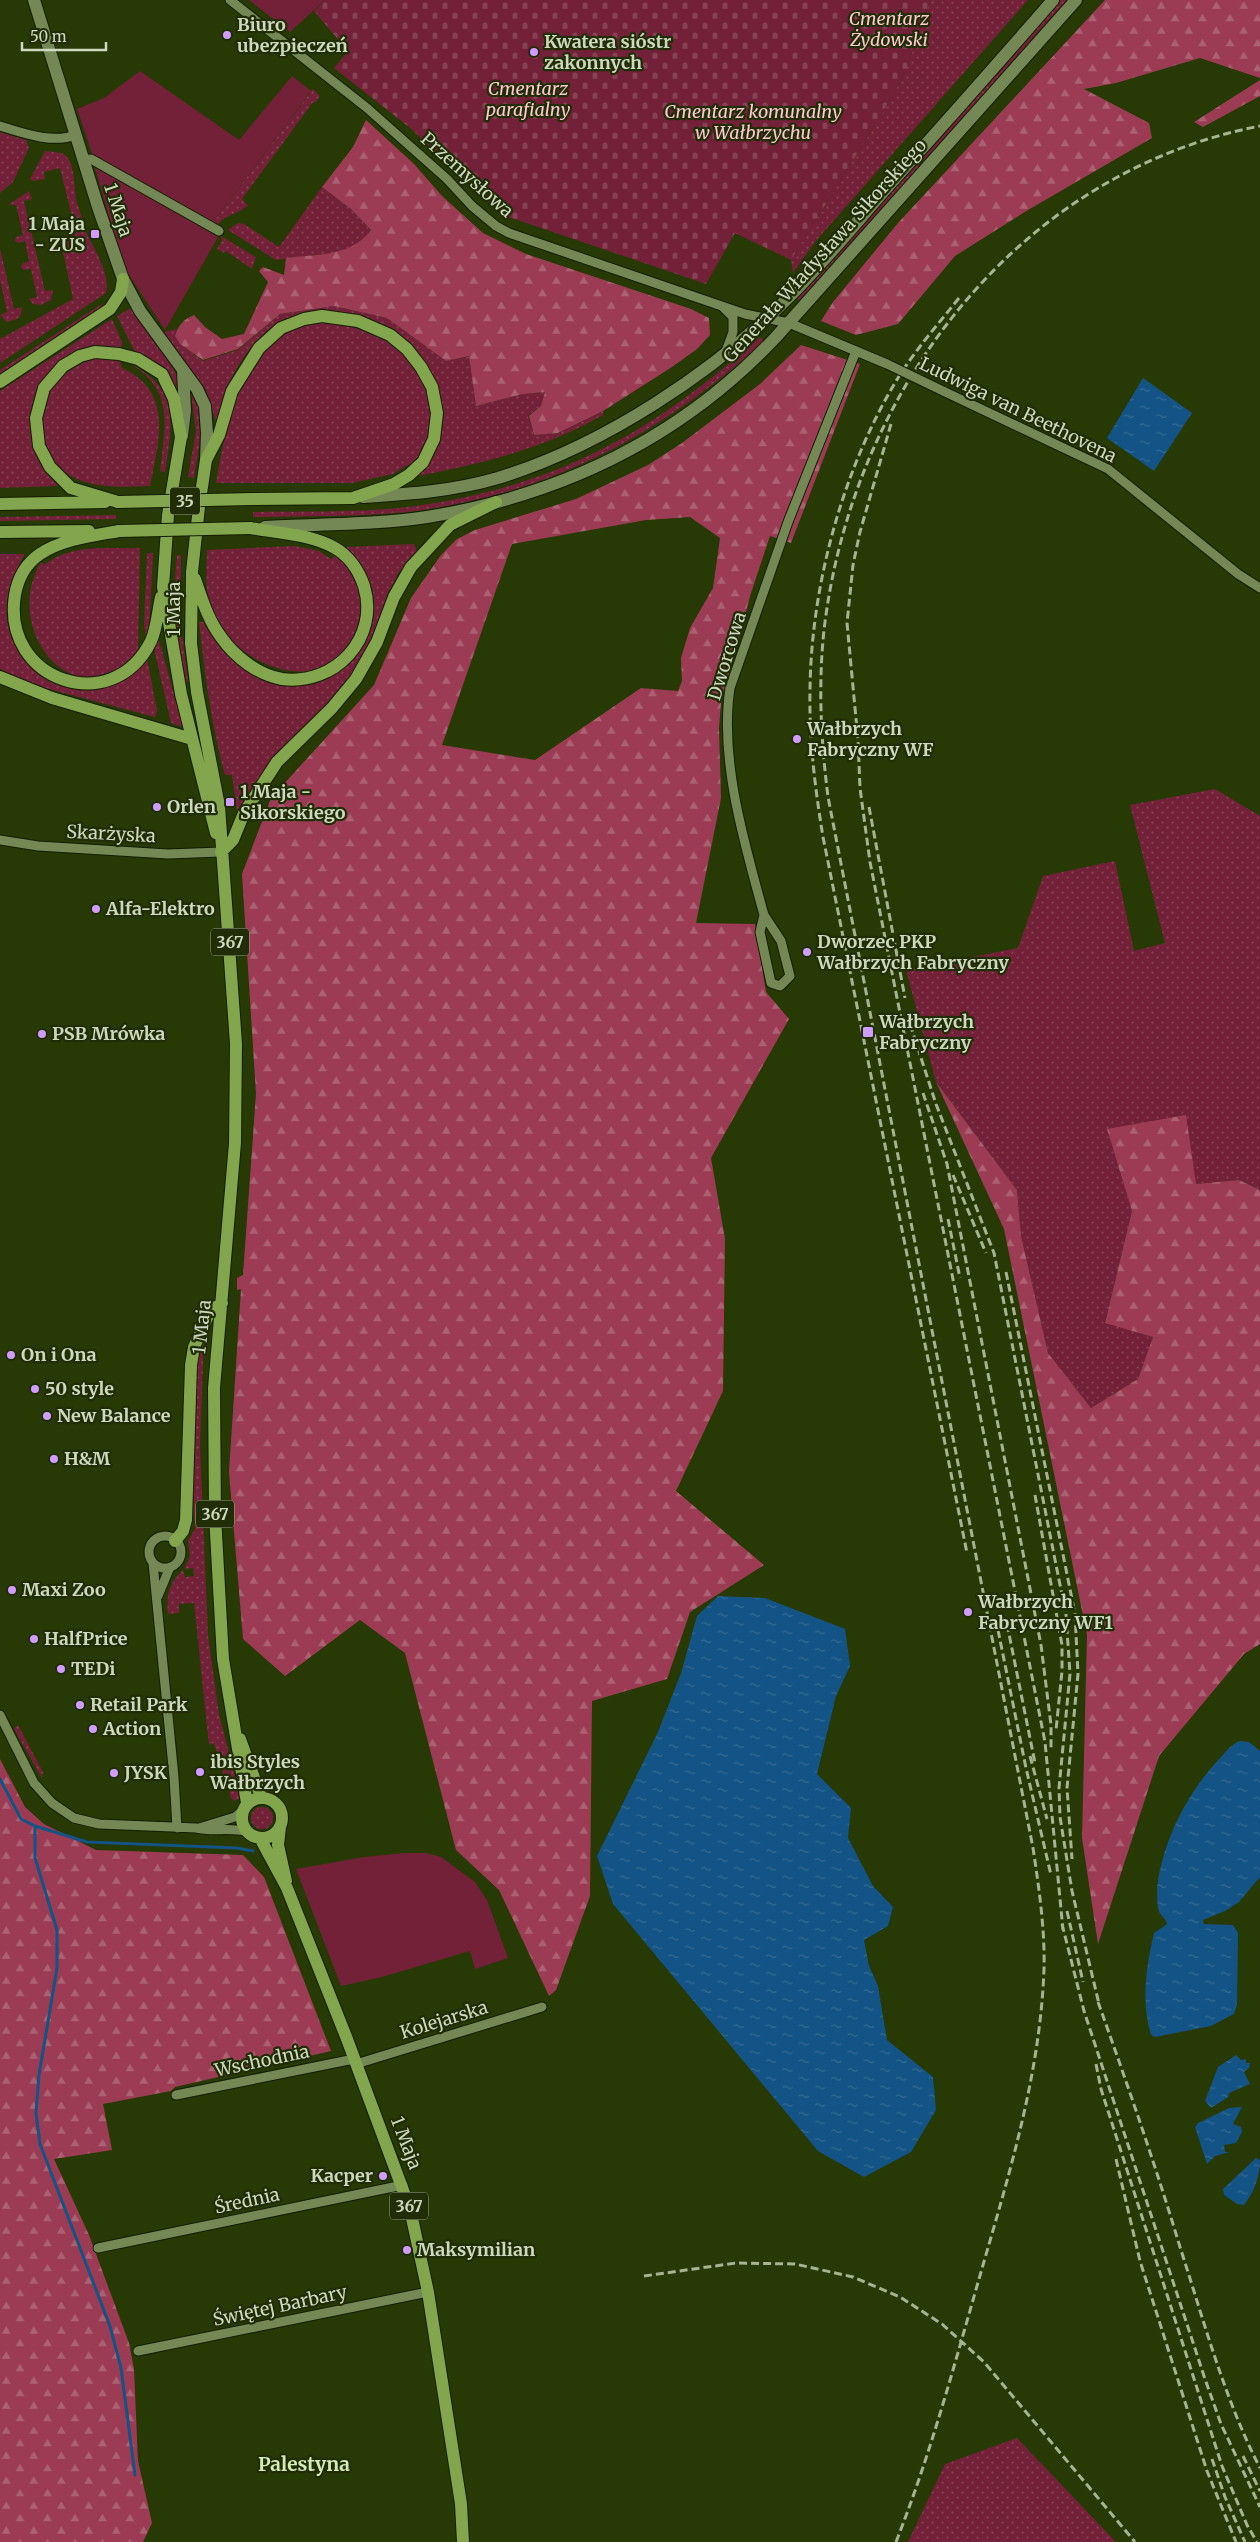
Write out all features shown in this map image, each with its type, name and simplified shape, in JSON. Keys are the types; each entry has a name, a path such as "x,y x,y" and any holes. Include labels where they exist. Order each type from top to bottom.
{"main road":[{"name":"1 Maja","path":"34,0 123,279 140,311 197,389 205,406 206,460 192,572 191,643 197,692 219,806 236,1044 235,1143 214,1388 216,1524 223,1659 245,1806"},
{"name":"Generała Władysława Sikorskiego","path":"0,504 353,498 438,491 491,480 538,465 603,434 686,382 725,354 795,291 1053,0"},
{"name":"Generała Władysława Sikorskiego","path":"0,532 250,528 427,517 496,502 555,485 623,455 706,402 750,364 789,323 1076,0"},
{"path":"0,382 110,309 117,301 123,279"},
{"path":"206,460 219,435 232,391 259,348 282,328 304,318 322,316 358,321 390,335 421,367 432,387 437,414 437,426 430,450 423,462 408,476 394,484 353,498"},
{"path":"118,502 71,488 50,467 46,460 39,446 36,418 44,388 54,376 80,356 95,352 120,354 138,359 162,374 174,399 181,437"},
{"name":"1 Maja","path":"183,371 186,411 168,515 163,587 179,686 221,852"},
{"path":"221,852 233,840 244,814 277,762 332,708 356,679 377,642 394,597 411,567 450,525 496,502"},
{"path":"192,572 210,620 221,638 252,667 281,678 296,680 312,677 345,661 364,633 368,608 362,580 354,565 332,546 312,540 250,528"},
{"path":"119,531 58,543 38,555 19,577 14,606 14,620 17,634 27,654 49,674 78,684 108,680 127,671 135,665 152,639 163,587"},
{"path":"0,677 52,698 192,739"},
{"path":"175,1540 183,1531 186,1520 191,1365 194,1347 210,1311 222,1303"},
{"name":"367","path":"234,1725 261,1797 277,1804 282,1815 280,1827"},
{"path":"245,1806 261,1797"},
{"name":"367","path":"245,1806 242,1819 248,1832"},
{"name":"1 Maja","path":"280,1827 278,1845 287,1888"},
{"path":"248,1832 260,1838 272,1835 280,1827"},
{"name":"1 Maja","path":"260,1838 287,1888 403,2186 428,2292 461,2504 463,2542"}],"street":[{"name":"Przemysłowa","path":"230,0 367,108 447,179 472,206 496,226 509,233 764,319"},
{"path":"0,126 51,138 61,139 76,135"},
{"name":"1 Maja","path":"84,160 91,159 219,231"},
{"path":"721,305 733,317 734,332 725,354"},
{"name":"Ludwiga van Beethovena","path":"764,319 789,323 887,364 1108,469 1238,574 1260,588"},
{"name":"Dworcowa","path":"764,915 760,932 771,983 780,986 790,978 781,941 764,915 732,776 726,712 729,696 788,522 856,351"},
{"name":"Skarżyska","path":"0,840 38,846 168,854 221,852"},
{"path":"153,1563 163,1568 175,1565 180,1556 180,1549 175,1540 165,1537 154,1541 149,1551 153,1563 158,1597 177,1828"},
{"path":"158,1597 170,1567"},
{"path":"0,1716 34,1782 52,1803 74,1818 99,1824 196,1828 212,1832 228,1830 248,1832"},
{"path":"196,1828 235,1817 245,1806"},
{"name":"Kolejarska","path":"355,2061 542,2007"},
{"name":"Wschodnia","path":"176,2095 355,2061"},
{"name":"Średnia","path":"98,2248 403,2186"},
{"name":"Świętej Barbary","path":"138,2351 428,2292"}],"green space":[{"path":"249,0 325,0 290,32"},
{"path":"325,0 930,0 906,70 883,112 791,260 735,233 706,284 503,215 409,127 334,68 348,51 314,11"},
{"path":"930,0 1028,0 814,243 793,273 791,260 883,112 906,70"},
{"path":"1060,0 1068,0 801,302 797,298"},
{"path":"1105,0 1260,0 1260,78 1200,58 1116,83 1084,89 1149,123 1152,138 1028,210 955,256 898,324 856,335 821,321 833,302 898,223"},
{"path":"140,71 239,140 292,76 311,91 213,222 93,156 77,109 104,98"},
{"path":"1260,80 1260,96 1203,127 1194,122"},
{"path":"313,89 320,96 315,103 313,102 242,199 248,205 224,218 217,225 213,222"},
{"path":"366,120 414,164 442,196 483,233 526,254 691,309 709,318 710,335 697,349 672,367 603,411 558,433 534,435 529,416 541,406 545,392 523,394 476,406 469,356 446,361 387,318 334,306 280,314 238,349 203,360 180,344 175,336 178,328 184,321 194,315 205,327 222,339 244,334 268,282 259,271 263,267 284,275 286,258 321,255 343,250 363,239 371,230 351,209 322,187 353,147"},
{"path":"0,132 26,140 29,148 13,182 0,193"},
{"path":"45,151 62,153 70,162 74,175 77,203 86,232 104,271 107,286 106,293 0,363 0,339 73,299 60,237 76,233 60,168 44,172 45,179 33,181 30,179"},
{"path":"94,164 218,237 165,330 123,266"},
{"path":"322,187 351,209 371,230 360,243 341,252 276,260 228,230 238,223 244,224 279,247"},
{"path":"29,191 32,199 24,201 45,291 53,290 51,300 41,305 33,304 29,299 37,297 31,269 23,270 21,267 22,264 29,261 25,241 18,243 15,241 16,237 23,235 16,205 8,205"},
{"path":"221,236 256,257 252,269 226,251 224,253 217,249 222,241"},
{"path":"0,248 14,309 22,307 21,315 17,319 7,322 0,315 7,312 0,279"},
{"path":"102,304 104,308 0,375 0,370"},
{"path":"334,306 387,318 446,361 469,356 476,406 523,394 545,392 541,406 528,416 534,435 559,433 603,411 603,415 581,427 536,446 490,460 418,476 433,458 441,438 443,418 440,397 432,377 421,359 406,342 383,324 363,319 307,314 284,320 267,331 255,343 238,366 226,390 216,422 206,390 163,332 177,329 175,336 180,344 203,361 238,350 280,314"},
{"path":"131,308 171,365 179,380 179,395 168,375 135,352 117,316"},
{"path":"112,319 122,342 121,348 97,347 79,354 44,381 34,399 30,420 35,453 41,465 58,486 0,488 0,391"},
{"path":"320,323 354,328 378,336 401,351 413,366 422,382 428,400 430,418 428,436 421,453 409,468 407,465 393,474 352,483 216,483 233,407 243,382 256,360 272,342 294,329"},
{"path":"760,337 764,341 725,375 685,405 643,432 600,455 555,475 508,491 459,504 408,512 350,516 253,517 253,512 355,511 416,506 468,497 515,484 560,468 602,449 642,427 681,401"},
{"path":"801,345 860,364 791,543 770,536 751,593 721,703 719,728 721,798 696,923 755,924 766,992 789,1019 711,1158 725,1239 723,1391 676,1491 764,1565 690,1612 667,1679 592,1701 590,1896 556,1990 549,1996 499,1890 456,1850 405,1653 360,1620 285,1676 243,1639 229,1472 241,1289 237,1290 237,1278 243,1275 256,1094 242,874 271,798 374,685 411,598 441,555 457,539 475,530 576,499 648,465 682,443 760,384","holes":["690,517 720,538 713,588 690,628 681,658 682,681 678,691 641,688 535,760 442,745 512,544 646,520"]},
{"path":"97,358 119,359 122,368 139,378 150,390 156,404 159,419 159,435 150,486 110,486 80,480 61,469 47,451 42,428 42,416 44,404 49,393 63,375 83,363"},
{"path":"131,364 147,374 166,397 171,424 165,472 160,471 165,425 161,398 155,386"},
{"path":"193,391 200,412 201,423 194,478 188,477 196,430 191,393"},
{"path":"116,515 116,519 0,521 0,517"},
{"path":"414,544 417,551 399,572 388,593 376,632 346,687 277,756 252,789 238,817 232,775 225,775 212,718 199,622 203,622 216,641 231,657 252,671 287,685 313,684 331,677 347,666 359,651 368,634 373,616 373,596 368,577 346,547"},
{"path":"295,546 319,551 331,559 336,555 352,575 361,599 360,616 350,643 334,661 314,670 291,671 267,665 245,652 226,634 209,604 206,581 207,550"},
{"path":"140,548 138,652 114,672 91,678 69,673 51,660 37,639 30,615 31,588 41,562 44,565 66,553 78,550"},
{"path":"147,553 153,553 149,629 146,641 144,622"},
{"path":"0,554 25,554 8,594 6,611 14,644 27,663 44,678 64,686 86,689 108,686 128,675 147,658 157,711 155,717 30,684 0,669"},
{"path":"177,555 181,555 180,621 188,681 186,683 177,636 175,587"},
{"path":"159,640 183,727 171,723 155,653 155,646"},
{"path":"1215,789 1260,816 1260,1190 1239,1180 1196,1184 1107,1129 1132,1211 1105,1322 1153,1337 1138,1379 1091,1408 1048,1353 1021,1236 1017,1190 936,1082 906,970 1018,948 1043,876 1115,861 1134,951 1165,943 1130,805"},
{"path":"936,1082 1017,1190 1021,1236 1048,1353 1091,1408 1138,1379 1153,1337 1105,1323 1132,1211 1107,1129 1186,1115 1196,1184 1239,1180 1260,1190 1260,1644 1244,1654 1159,1756 1098,1944 1082,1838 1087,1635 1004,1229"},
{"path":"204,1336 200,1446 208,1635 219,1714 240,1798 234,1801 231,1798 214,1743 209,1745 194,1603 179,1604 179,1613 168,1614 167,1607 168,1595 174,1579 183,1570 185,1577 194,1576 193,1568 184,1569 190,1556 188,1541 195,1529 192,1478 196,1359"},
{"path":"18,1725 43,1772 42,1778 14,1729"},
{"path":"0,1759 25,1807 44,1824 96,1850 243,1855 264,1877 331,2051 175,2087 171,2091 103,2104 112,2150 54,2159 89,2235 129,2343 134,2369 138,2461 152,2523 143,2542 0,2542"},
{"path":"262,1807 270,1810 273,1818 270,1826 262,1829 254,1826 251,1818 254,1810"},
{"path":"426,1853 441,1857 475,1882 487,1900 508,1958 475,1969 470,1951 382,1977 341,1986 296,1869 364,1857"},
{"path":"1017,2438 1116,2542 908,2542 945,2464"}],"water":[{"path":"1143,378 1192,413 1154,471 1107,438"},
{"path":"718,1596 765,1598 845,1629 850,1666 836,1696 817,1774 851,1808 848,1838 873,1886 893,1907 888,1926 864,1940 869,1966 878,1986 887,2040 933,2077 936,2110 911,2152 864,2177 818,2151 613,1904 597,1856 658,1732 681,1673 697,1616"},
{"path":"1240,1741 1249,1742 1260,1751 1260,1877 1239,1902 1225,1911 1203,1920 1204,1924 1233,1925 1238,1933 1237,2005 1234,2014 1211,2026 1155,2037 1151,2035 1148,2023 1145,1997 1154,1933 1167,1924 1159,1912 1157,1897 1160,1870 1165,1852 1178,1818 1197,1786 1227,1751"},
{"path":"1236,2055 1241,2060 1246,2059 1246,2063 1250,2063 1249,2068 1244,2072 1250,2084 1229,2093 1228,2097 1211,2108 1205,2101 1218,2067"},
{"path":"1242,2107 1233,2124 1241,2127 1242,2132 1236,2143 1224,2145 1225,2152 1230,2152 1215,2156 1207,2164 1195,2127 1198,2123 1229,2108"},
{"path":"1256,2158 1260,2160 1256,2184 1244,2205 1237,2204 1224,2195 1223,2189"}],"waterway":[{"path":"0,1779 21,1819 35,1826 87,1842 237,1848 253,1851"},
{"path":"35,1826 35,1858 57,1930 57,1968 39,2075 36,2113 40,2144 110,2326 121,2368 135,2475"}],"railway":[{"path":"896,2542 918,2481 957,2356 1019,2133 1036,2052 1044,1969 1044,1939 1033,1848 828,797 821,714 824,630 841,542 870,457 910,378 961,306 1023,243 1093,191 1173,151 1260,126"},
{"path":"959,298 901,373 881,408 847,485 824,567 817,609 812,650 810,727 817,800 823,837 967,1553"},
{"path":"891,424 860,532 853,565 847,623 858,740 860,788 870,862 1045,1742 1063,1930"},
{"path":"869,807 905,998"},
{"path":"910,1024 936,1104 994,1253 1066,1615 1070,1674 1059,1788 1060,1817 1072,1891 1100,2008"},
{"path":"923,1093 947,1164 1041,1645 1051,1725 1051,1750"},
{"path":"953,1175 986,1253"},
{"path":"948,1219 960,1278"},
{"path":"1006,1272 1075,1614 1078,1674 1067,1788 1072,1859"},
{"path":"1035,1495 1062,1645 1062,1671 1056,1730"},
{"path":"1007,1624 1035,1763"},
{"path":"998,1630 1026,1768 1051,1875"},
{"path":"1030,1756 1047,1819"},
{"path":"1067,1911 1083,1982"},
{"path":"1062,1924 1084,2011 1205,2379 1221,2424 1260,2507"},
{"path":"1098,2002 1151,2154 1225,2387 1260,2468"},
{"path":"1096,2064 1101,2089 1222,2466 1247,2525 1257,2542"},
{"path":"1116,2159 1140,2261 1207,2471 1236,2542"},
{"path":"644,2276 736,2263 795,2264 853,2277 900,2297 942,2324 984,2362 1135,2542"},
{"path":"1243,2456 1260,2491"},
{"path":"1212,2459 1225,2497 1245,2542"}],"place":[{"name":"Biuro ubezpieczeń","path":"227,35"},
{"name":"Kwatera sióstr zakonnych","path":"534,52"},
{"name":"1 Maja - ZUS","path":"95,234"},
{"name":"Wałbrzych Fabryczny WF","path":"797,739"},
{"name":"1 Maja - Sikorskiego","path":"230,802"},
{"name":"Orlen","path":"157,807"},
{"name":"Alfa-Elektro","path":"96,909"},
{"name":"Dworzec PKP Wałbrzych Fabryczny","path":"807,952"},
{"name":"Wałbrzych Fabryczny","path":"868,1032"},
{"name":"PSB Mrówka","path":"42,1034"},
{"name":"On i Ona","path":"11,1355"},
{"name":"50 style","path":"35,1389"},
{"name":"New Balance","path":"47,1416"},
{"name":"H&M","path":"54,1459"},
{"name":"Maxi Zoo","path":"12,1590"},
{"name":"Wałbrzych Fabryczny WF1","path":"968,1612"},
{"name":"HalfPrice","path":"34,1639"},
{"name":"TEDi","path":"61,1669"},
{"name":"Retail Park","path":"80,1705"},
{"name":"Action","path":"93,1729"},
{"name":"ibis Styles Wałbrzych","path":"200,1772"},
{"name":"JYSK","path":"114,1773"},
{"name":"Kacper","path":"383,2176"},
{"name":"Maksymilian","path":"407,2250"}],"district":[{"name":"Palestyna","path":"304,2464"}],"park label":[{"name":"Cmentarz Żydowski","path":"889,29"},
{"name":"Cmentarz parafialny","path":"528,99"},
{"name":"Cmentarz komunalny w Wałbrzychu","path":"753,122"}]}
